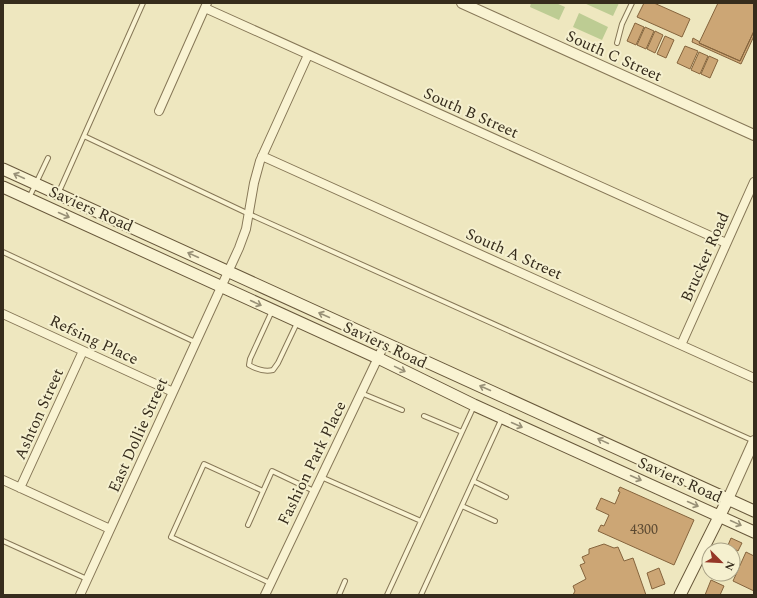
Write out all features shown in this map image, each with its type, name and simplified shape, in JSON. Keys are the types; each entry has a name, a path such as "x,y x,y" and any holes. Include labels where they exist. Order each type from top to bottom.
{"main road":[{"name":"Saviers Road","path":"3,169 754,511"},
{"name":"Saviers Road","path":"3,187 272,311 378,358 502,418 754,532"},
{"path":"680,595 728,499"}],"street":[{"name":"South C Street","path":"462,3 754,135"},
{"name":"South B Street","path":"206,6 308,55 726,243"},
{"path":"159,111 206,6"},
{"name":"East Dollie Street","path":"80,595 228,271 243,235 249,214 254,182 262,156 308,55"},
{"name":"South A Street","path":"262,156 754,378"},
{"name":"Brucker Road","path":"681,345 754,182"},
{"name":"Refsing Place","path":"3,314 173,392"},
{"name":"Fashion Park Place","path":"265,595 385,343"},
{"name":"Ashton Street","path":"20,488 83,350"},
{"path":"728,499 754,441"},
{"path":"3,480 110,529"}],"lane":[{"path":"58,194 143,3"},
{"path":"616,43 622,24 632,3"},
{"path":"84,136 249,214 754,441"},
{"path":"29,199 48,158"},
{"path":"3,252 195,342"},
{"path":"272,311 250,359 250,365 254,368 267,371 273,370 278,363 298,322"},
{"path":"361,393 402,410"},
{"path":"387,595 474,405"},
{"path":"424,416 462,432"},
{"path":"421,595 502,418"},
{"path":"263,491 204,464 171,537 270,583"},
{"path":"248,525 272,471 314,491"},
{"path":"320,477 421,521"},
{"path":"473,481 506,496"},
{"path":"462,506 495,521"},
{"path":"3,541 88,579"},
{"path":"339,595 345,581"}],"green space":[{"path":"531,3 556,3 565,7 559,20 530,7"},
{"path":"584,3 619,3 613,16"},
{"path":"579,13 608,27 602,40 573,27"}],"building":[{"path":"644,3 654,3 690,19 682,37 637,17"},
{"path":"718,3 754,3 754,31 740,61 699,43"},
{"path":"635,23 644,27 636,45 627,41"},
{"path":"645,27 654,31 646,49 637,45"},
{"path":"655,31 663,35 655,53 647,49"},
{"path":"754,31 754,36 741,64 692,42 693,38 700,42 699,43 740,61"},
{"path":"665,36 674,40 666,58 657,54"},
{"path":"685,46 698,51 690,69 677,63"},
{"path":"699,52 708,56 700,74 691,70"},
{"path":"709,56 718,60 710,78 701,74"},
{"path":"620,487 694,520 674,565 598,531 601,525 604,526 609,515 596,509 601,498 615,504 620,492 618,491"},
{"path":"731,538 740,542 729,542"},
{"path":"604,544 614,548 618,547 624,561 633,558 646,595 573,595 575,591 573,586 586,579 580,565 585,563 582,557 589,554 589,549"},
{"path":"746,552 754,556 754,591 735,582 741,582 741,563"},
{"path":"659,568 665,584 652,589 647,573"},
{"path":"710,582 715,582 724,586 720,595 705,595"}]}
